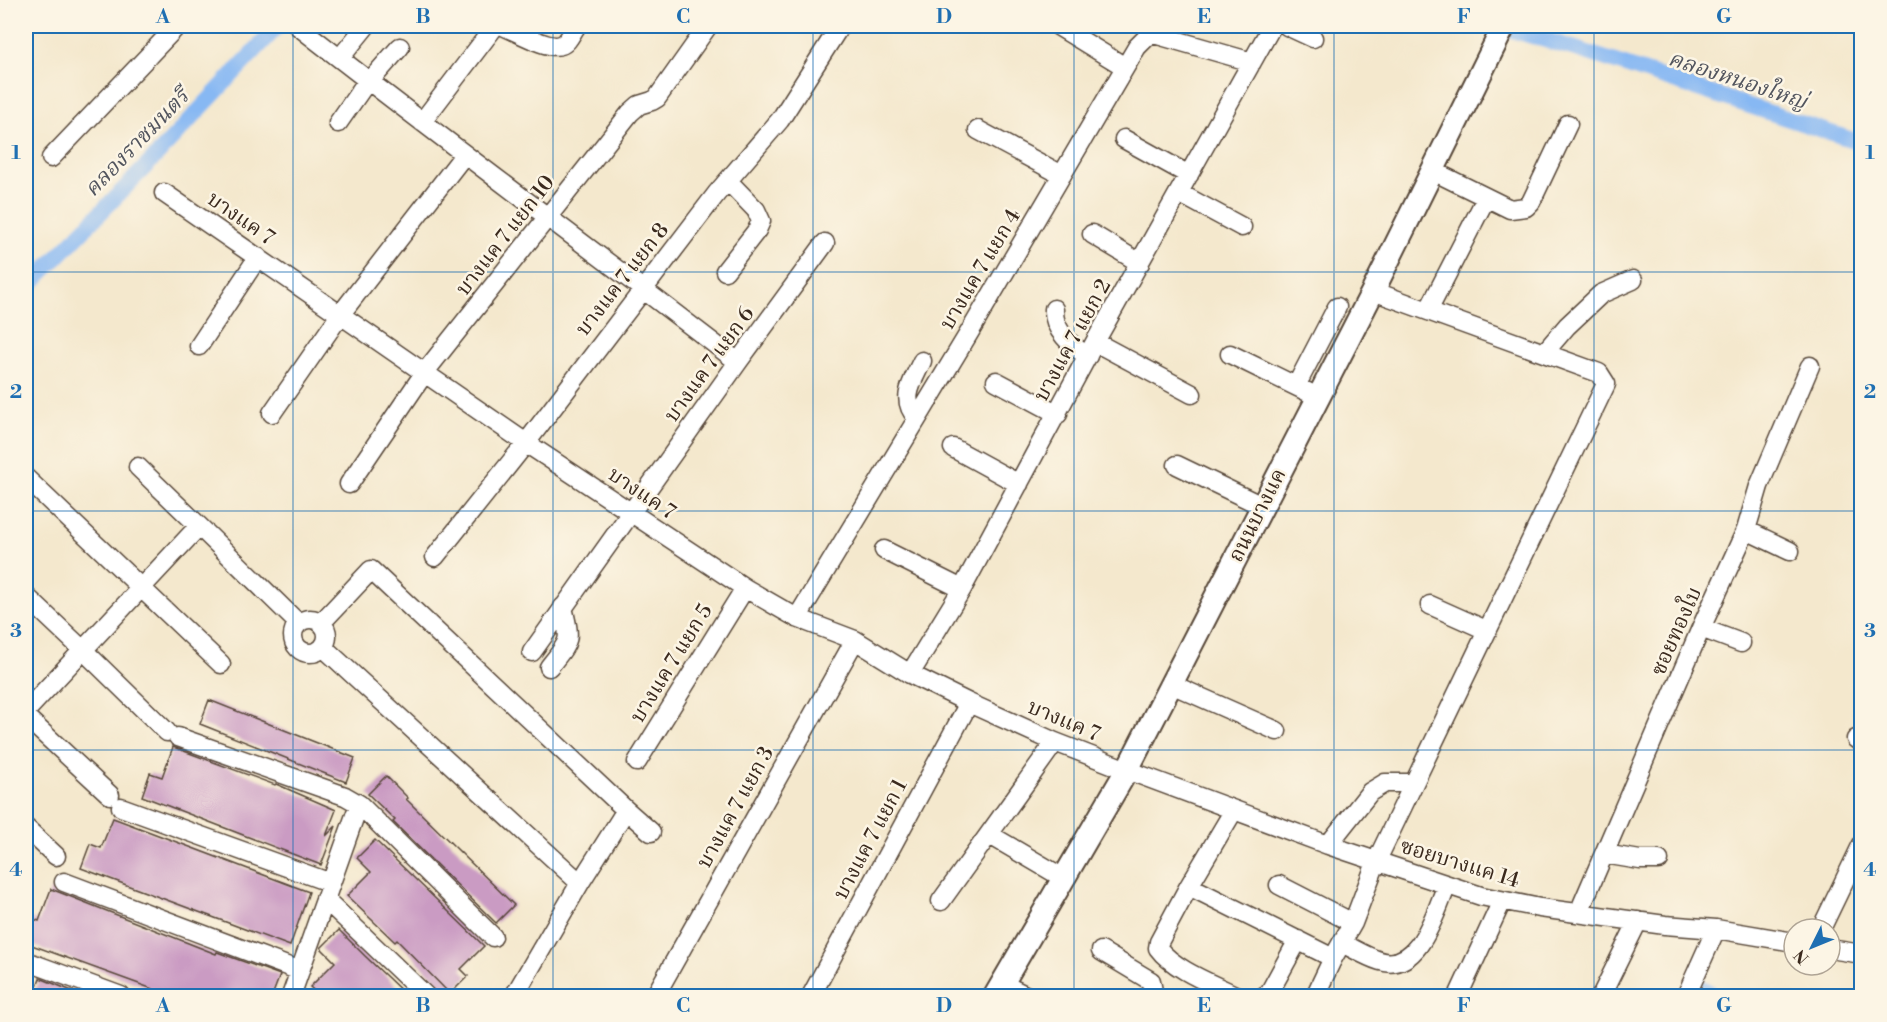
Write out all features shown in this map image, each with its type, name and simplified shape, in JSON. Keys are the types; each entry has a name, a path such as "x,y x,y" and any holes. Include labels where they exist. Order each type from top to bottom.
{"main road":[{"name":"ถนนบางแค","path":"999,990 1127,770 1373,291 1504,26"}],"street":[{"path":"51,158 177,26"},
{"path":"422,122 495,26"},
{"path":"503,26 542,43 558,46 566,42 576,27"},
{"name":"บางแค 7 แยก 10","path":"349,484 424,372 630,113 639,105 657,98 708,26"},
{"name":"บางแค 7 แยก 8","path":"435,557 643,288 780,120 840,26"},
{"path":"1058,26 1125,67"},
{"name":"บางแค 7 แยก 2","path":"910,674 962,589 1092,349 1272,26"},
{"path":"1287,26 1313,38"},
{"path":"299,27 738,362"},
{"path":"340,58 358,28"},
{"name":"บางแค 7 แยก 4","path":"797,618 1141,42 1154,34 1252,62"},
{"path":"338,123 369,81 400,47"},
{"path":"1433,171 1510,209 1526,207 1531,202 1568,124"},
{"path":"978,130 1062,175"},
{"path":"1124,138 1189,175"},
{"path":"272,413 340,315 464,155"},
{"path":"725,271 761,222 756,210 728,181"},
{"name":"บางแค 7","path":"164,193 630,513 745,588 797,618 855,640 910,674 969,703 1055,742 1127,770"},
{"path":"1179,193 1242,227"},
{"path":"1428,311 1486,198"},
{"path":"1092,234 1140,263"},
{"name":"บางแค 7 แยก 6","path":"532,652 825,243"},
{"path":"199,346 258,257"},
{"path":"1544,353 1567,326 1601,294 1633,280"},
{"path":"1316,996 1353,923 1377,860 1413,783 1606,384 1599,373 1373,291"},
{"path":"1296,386 1337,306"},
{"path":"1054,309 1054,316 1063,335 1078,350 1092,349 1192,394"},
{"path":"1230,354 1318,397"},
{"path":"917,418 910,411 908,397 922,361"},
{"name":"ซอยทองใบ","path":"1579,912 1701,628 1746,530 1759,486 1810,366"},
{"path":"996,381 1058,414"},
{"path":"953,448 1019,484"},
{"path":"1177,465 1262,506"},
{"path":"138,466 298,623"},
{"path":"26,478 221,664"},
{"path":"26,711 199,526"},
{"path":"1746,530 1790,551"},
{"path":"884,550 962,589"},
{"path":"321,623 371,570 651,832"},
{"name":"บางแค 7 แยก 5","path":"636,762 745,588"},
{"path":"26,596 172,734 345,796 359,804 493,938"},
{"path":"1431,605 1486,630"},
{"path":"549,667 566,646 569,637 563,607"},
{"path":"312,619 321,623 327,638 322,647 313,652 302,651 293,638 298,623 312,619"},
{"path":"1701,628 1741,643"},
{"name":"บางแค 7 แยก 3","path":"655,996 855,640"},
{"path":"322,647 580,883"},
{"path":"1172,684 1277,731"},
{"name":"บางแค 7 แยก 1","path":"811,996 969,703"},
{"path":"26,717 115,801 328,891 426,996"},
{"path":"941,901 1055,742"},
{"name":"ซอยบางแค 14","path":"1127,770 1328,845 1446,885 1502,901 1782,940"},
{"path":"1328,845 1370,792 1385,783 1413,783"},
{"path":"294,995 300,971 359,804"},
{"path":"514,996 626,810"},
{"path":"1234,810 1189,885 1158,942 1158,948 1187,971 1237,996"},
{"path":"26,828 56,856"},
{"path":"990,835 1065,879"},
{"path":"1827,917 1862,844"},
{"path":"1604,854 1640,860 1659,860"},
{"path":"64,882 300,971"},
{"path":"1189,885 1298,940 1380,961 1400,963 1411,956 1424,938 1446,885"},
{"path":"1279,885 1353,923"},
{"path":"1458,996 1502,901"},
{"path":"1601,996 1638,921"},
{"path":"1686,996 1716,929"},
{"path":"1264,996 1269,993 1298,940"},
{"path":"1101,951 1151,981 1153,991 1150,996"},
{"path":"1842,951 1862,954"},
{"path":"26,961 121,996"},
{"path":"999,990 1027,996"}],"building":[{"path":"209,700 355,758 346,782 200,724"},
{"path":"173,747 276,784 336,810 326,836 336,826 321,865 142,796 150,773 162,777"},
{"path":"386,776 408,798 406,799 514,905 496,923 393,822 395,820 368,794"},
{"path":"113,818 309,892 290,946 81,868 90,844 101,848"},
{"path":"375,840 484,946 461,969 468,976 450,994 397,940 395,942 347,896 371,872 357,858"},
{"path":"51,889 216,954 217,952 280,975 272,996 172,996 26,943 26,931 31,918 39,921"},
{"path":"339,930 407,996 320,996 310,987 335,962 321,948"},
{"path":"40,978 84,996 33,996"}],"waterway":[{"name":"คลองราชมนตรี","path":"26,289 156,156 278,26"},
{"name":"คลองหนองใหญ่","path":"1498,26 1576,49 1862,143"},
{"path":"1699,986 1715,996"}]}
